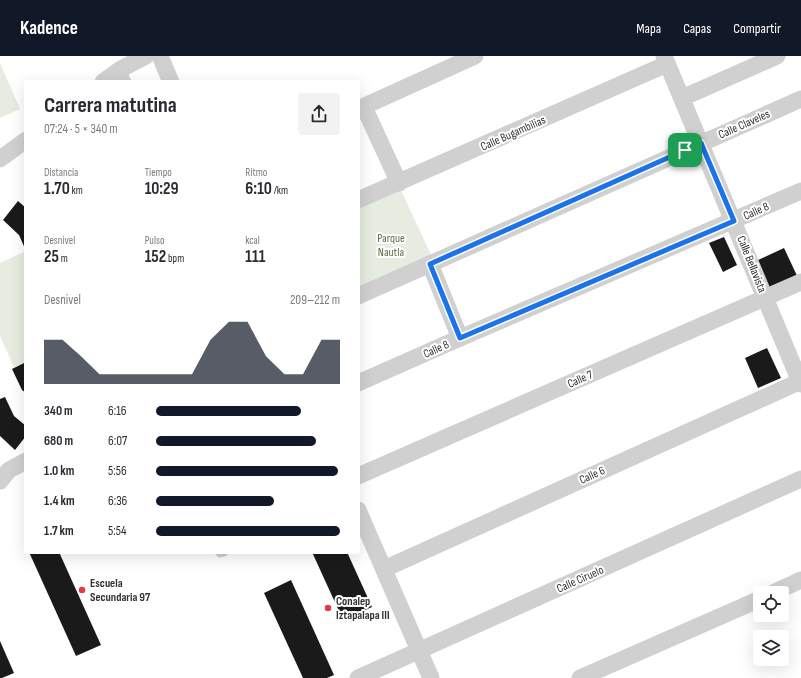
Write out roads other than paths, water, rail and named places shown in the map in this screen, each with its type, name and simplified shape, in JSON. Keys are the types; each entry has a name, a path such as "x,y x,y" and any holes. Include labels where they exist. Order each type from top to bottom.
{"street":[{"path":"110,80 124,76 146,56"},
{"path":"160,56 170,80"},
{"path":"399,183 361,108 475,56"},
{"path":"682,98 776,56"},
{"name":"Calle Bellavista","path":"666,60 801,382"},
{"name":"Calle Bugambilias","path":"360,199 399,183 666,60"},
{"name":"Calle Claveles","path":"360,295 801,99"},
{"path":"0,159 24,141"},
{"name":"Calle 8","path":"360,382 801,191"},
{"path":"430,264 460,338"},
{"name":"Calle 7","path":"360,475 801,282"},
{"name":"Calle 6","path":"384,569 801,382"},
{"path":"0,481 9,470 24,462"},
{"name":"Calle Ciruelo","path":"358,678 801,479"},
{"path":"360,515 431,678"},
{"path":"788,586 801,580"},
{"path":"580,678 753,602"}],"place":[{"name":"Escuela Secundaria 97","path":"82,590"},
{"name":"Conalep Iztapalapa III","path":"328,608"}],"park label":[{"name":"Parque Nautla","path":"391,245"}]}
